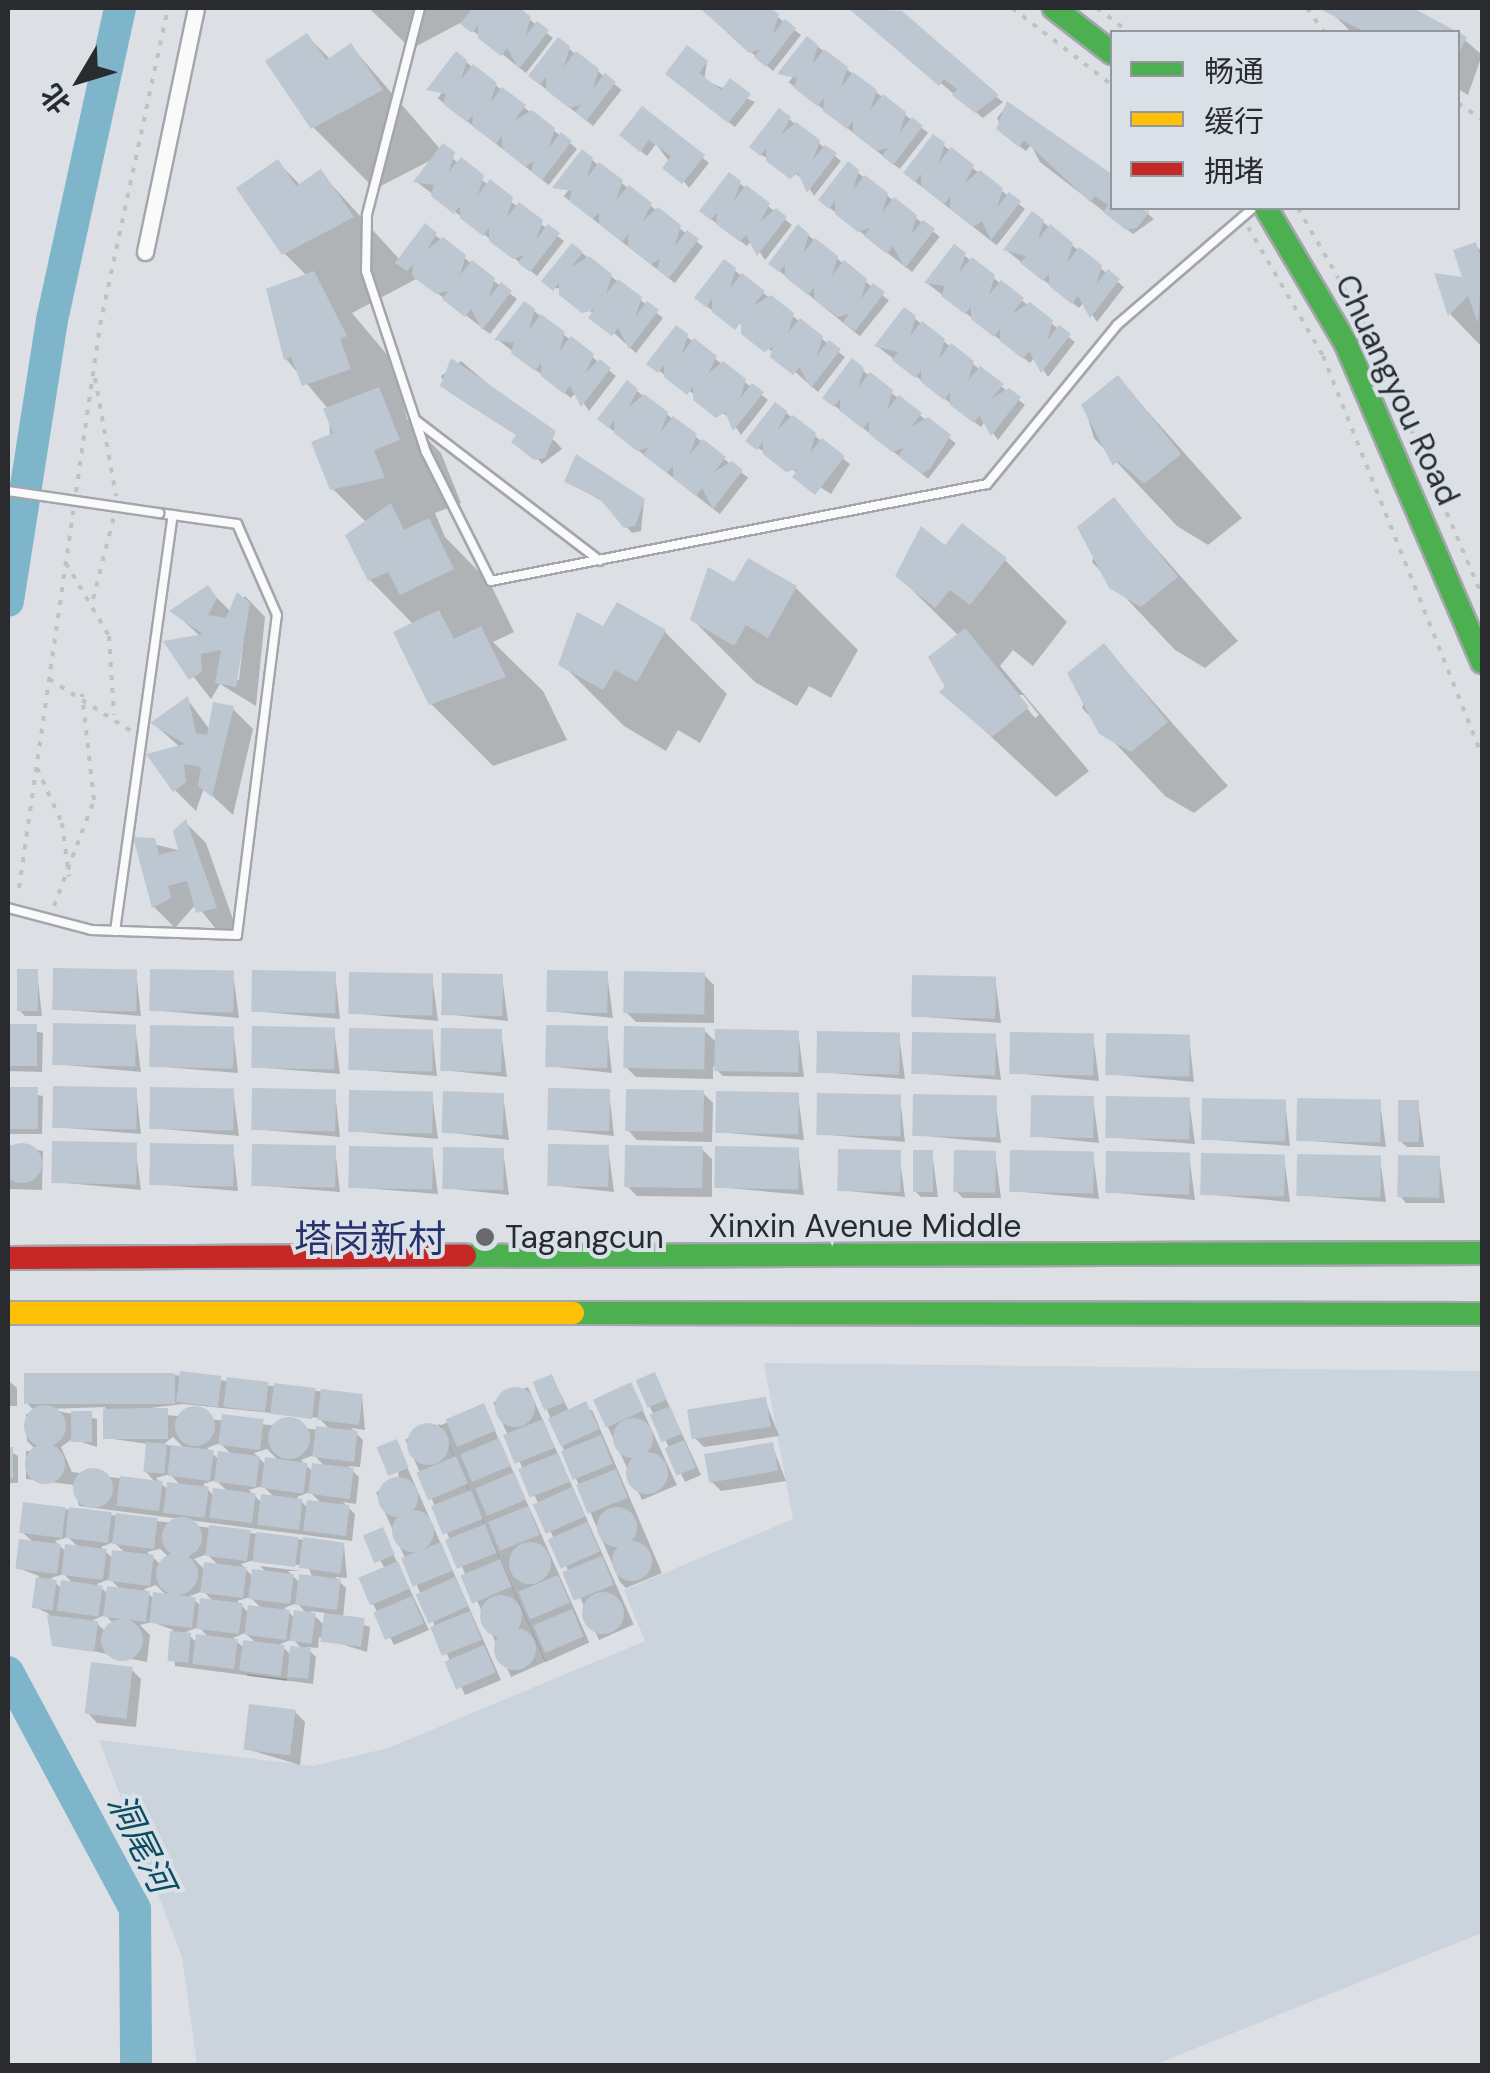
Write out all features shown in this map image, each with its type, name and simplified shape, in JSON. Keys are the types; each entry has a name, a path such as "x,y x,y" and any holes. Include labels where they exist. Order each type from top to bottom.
{"main road":[{"path":"1054,8 1110,51"},
{"name":"Chuangyou Road","path":"1267,210 1346,344 1482,662"},
{"name":"Xinxin Avenue Middle","path":"8,1258 1482,1253"},
{"path":"8,1313 1482,1314"}],"street":[{"path":"146,252 196,8"}],"lane":[{"path":"420,8 365,243 370,300 414,419 491,582 987,484 1117,325 1251,210"},
{"path":"414,419 600,561"},
{"path":"8,491 236,524 276,615 237,935 91,930 8,908"},
{"path":"115,931 173,516"}],"path":[{"path":"20,888 93,374 168,8"},
{"path":"1012,8 1110,84"},
{"path":"1096,8 1126,30"},
{"path":"1307,8 1323,30"},
{"path":"1460,104 1482,120"},
{"path":"1299,210 1370,333 1482,596"},
{"path":"1241,218 1323,356 1482,756"},
{"path":"93,374 116,474 93,599"},
{"path":"66,563 93,599 114,656 114,715"},
{"path":"50,679 114,715 142,742"},
{"path":"46,918 69,882 94,800 82,694"},
{"path":"37,768 62,822 69,882"}],"shaded area":[{"path":"764,1363 1482,1371 1482,1933 1154,2065 197,2065 182,1957 99,1740 313,1766 388,1748 645,1641 624,1590 793,1519"}],"building":[{"path":"473,8 520,8 531,17 525,37 537,21 549,30 519,69 507,48 501,56 478,38 478,25 472,33 460,24"},
{"path":"700,8 770,8 779,14 773,34 785,19 796,28 766,67 754,57 760,50 749,53"},
{"path":"848,8 902,11 999,95 975,113 952,95 957,89 944,79 939,86"},
{"path":"1318,8 1413,8 1454,30 1361,30"},
{"path":"307,33 326,60 351,43 383,90 311,129 265,61"},
{"path":"1460,33 1467,37 1460,51"},
{"path":"807,36 818,45 812,65 824,49 848,67 841,87 853,72 877,90 870,110 883,94 906,112 900,132 912,117 923,126 893,165 882,156 888,148 876,151 853,133 853,121 847,129 823,111 824,98 817,106 794,88 797,78 777,74"},
{"path":"558,37 570,46 564,67 576,51 599,69 593,89 605,73 616,82 586,121 575,112 581,105 569,108 546,90 546,77 540,85 528,76"},
{"path":"687,45 708,61 699,73 721,90 730,78 751,94 728,123 665,74"},
{"path":"456,51 467,60 461,80 473,64 497,83 490,103 502,87 526,105 514,121 532,110 555,128 549,148 561,132 572,141 542,180 531,171 534,161 525,167 502,148 502,136 496,144 472,126 473,114 467,122 443,104 446,94 426,90"},
{"path":"1007,101 1110,173 1110,210 1150,211 1137,228 1126,230 1103,212 1108,205 1095,196 1090,202 1024,140 1019,147 996,129"},
{"path":"642,106 705,155 682,184 662,168 671,156 649,140 640,152 619,135"},
{"path":"779,108 791,117 781,135 796,122 820,140 813,160 825,145 837,153 807,193 798,173 790,179 766,161 766,149 760,156 749,147"},
{"path":"933,134 945,143 939,163 951,147 974,165 965,183 980,170 1003,188 997,208 1009,192 1021,201 991,240 982,221 973,227 950,209 950,197 944,204 921,186 921,174 915,182 903,173"},
{"path":"443,143 455,152 449,172 461,157 484,175 478,195 490,179 513,197 507,217 519,202 543,220 536,240 548,224 560,233 530,272 518,263 524,255 513,259 489,241 489,228 483,236 460,218 460,206 454,214 431,196 434,185 413,182"},
{"path":"582,149 593,158 587,178 599,162 623,180 616,200 629,185 652,203 643,221 658,207 681,225 675,246 687,230 699,239 669,278 657,269 660,259 651,264 628,246 628,234 622,242 599,224 599,212 593,219 569,201 572,191 552,188"},
{"path":"278,159 296,186 321,169 354,217 282,255 236,188"},
{"path":"848,161 859,170 853,190 865,175 888,193 882,213 894,197 917,215 911,235 923,220 935,229 905,268 893,246 887,254 864,236 870,228 858,232 835,214 835,201 829,209 818,200"},
{"path":"729,172 741,181 734,201 746,185 770,203 761,221 776,208 787,217 757,256 746,235 740,242 716,224 717,212 711,220 699,211"},
{"path":"1032,211 1044,220 1038,240 1050,224 1073,243 1067,263 1079,247 1102,265 1096,285 1108,269 1120,279 1090,318 1078,296 1072,304 1049,286 1049,274 1043,281 1020,263 1026,256 1003,250"},
{"path":"425,223 437,233 427,250 443,237 466,255 460,275 472,260 495,278 489,298 501,282 512,291 482,330 471,309 465,317 442,299 448,291 436,294 412,276 413,264 407,271 395,263"},
{"path":"798,224 809,234 803,254 815,238 838,256 832,276 844,260 867,279 861,299 873,283 885,292 855,331 843,322 849,314 838,317 814,299 814,287 808,295 785,277 785,265 779,272 768,264"},
{"path":"1476,242 1482,261 1478,323 1468,296 1448,316 1434,273 1462,277 1453,250"},
{"path":"572,243 583,252 571,267 589,256 612,274 606,294 618,279 642,297 635,317 647,301 659,310 629,349 618,328 612,336 588,318 594,310 582,313 559,295 559,283 553,291 541,281"},
{"path":"954,244 966,253 959,273 972,257 995,275 989,295 1001,280 1024,298 1012,314 1030,302 1053,320 1047,341 1059,325 1071,334 1041,373 1029,351 1023,359 1000,341 1000,329 994,337 971,319 971,307 965,314 941,296 945,286 924,283"},
{"path":"724,259 736,268 730,288 742,273 765,291 753,306 771,295 794,313 788,333 800,318 823,336 817,356 829,340 841,349 811,388 799,367 793,375 770,357 773,347 764,352 741,334 741,322 735,330 712,312 712,299 706,307 694,298"},
{"path":"314,271 347,336 340,339 351,369 302,386 291,357 284,360 266,289"},
{"path":"524,301 535,309 529,330 541,314 565,332 559,352 571,336 594,354 585,373 600,359 611,368 581,407 570,386 564,394 541,376 541,363 535,371 511,353 514,343 494,340"},
{"path":"904,307 916,316 910,336 922,321 945,339 939,359 951,343 974,361 968,381 980,366 1004,384 991,399 1009,388 1021,397 991,436 979,415 974,423 950,405 950,392 944,400 921,382 921,370 915,378 892,360 898,352 874,346"},
{"path":"676,325 688,334 682,354 694,338 717,356 708,374 723,361 746,379 740,399 752,383 764,392 733,431 725,412 716,418 693,400 693,387 687,395 664,377 664,365 658,373 646,364"},
{"path":"451,358 556,431 545,458 534,460 511,442 516,435 440,386"},
{"path":"852,358 864,368 858,388 870,372 893,390 887,410 899,395 922,413 910,428 928,417 951,435 930,469 922,474 898,456 904,448 892,452 869,434 869,421 863,429 840,411 840,399 834,407 822,398"},
{"path":"1118,375 1181,454 1144,484 1118,461 1113,466 1081,405"},
{"path":"627,380 638,389 629,407 644,394 668,412 661,432 673,416 697,434 690,454 703,439 726,457 714,472 732,461 743,470 713,509 702,488 696,496 673,478 673,466 667,473 643,455 649,447 637,451 614,433 614,421 608,428 597,419"},
{"path":"379,387 400,440 374,450 385,478 330,490 311,442 333,433 323,409"},
{"path":"775,402 787,411 778,429 793,415 816,433 810,453 822,438 845,456 815,495 792,477 798,469 786,472 763,454 763,442 757,450 745,441"},
{"path":"576,454 645,499 635,526 624,528 599,498 564,482"},
{"path":"1114,497 1178,577 1141,607 1109,588 1077,527"},
{"path":"391,503 404,530 429,518 454,569 400,595 388,572 368,581 345,535"},
{"path":"962,523 1007,558 970,605 950,590 935,608 895,576 921,526 945,545"},
{"path":"748,558 797,586 768,638 746,625 734,646 690,620 708,567 734,582"},
{"path":"208,585 217,598 208,615 226,618 237,592 250,603 236,687 215,683 221,650 201,654 202,672 189,680 163,641 203,634 169,611"},
{"path":"617,602 666,630 637,682 615,670 603,690 558,665 577,612 603,626"},
{"path":"439,610 454,639 481,626 506,677 429,705 393,632"},
{"path":"965,628 1029,707 992,737 939,692 945,687 928,657"},
{"path":"1104,643 1168,722 1131,752 1099,734 1067,673"},
{"path":"188,696 196,733 207,735 213,702 234,706 212,797 198,786 201,767 184,764 186,782 173,792 146,754 185,744 150,723"},
{"path":"186,819 217,908 196,913 187,881 168,886 171,898 152,908 133,837 155,838 159,855 178,850 173,831"},
{"path":"53,968 137,969 136,1011 52,1010"},
{"path":"17,969 38,969 38,1011 17,1011"},
{"path":"150,969 234,970 233,1012 149,1011"},
{"path":"252,970 336,971 335,1013 251,1012"},
{"path":"547,970 608,971 607,1013 546,1012"},
{"path":"624,971 705,972 704,1014 623,1013"},
{"path":"349,972 433,973 432,1015 348,1014"},
{"path":"442,973 503,974 502,1016 441,1015"},
{"path":"912,975 996,976 995,1018 911,1017"},
{"path":"53,1023 136,1024 135,1066 52,1065"},
{"path":"8,1024 37,1024 37,1066 8,1066"},
{"path":"150,1025 234,1026 233,1068 149,1067"},
{"path":"546,1025 608,1026 607,1068 545,1067"},
{"path":"252,1026 335,1027 334,1069 251,1068"},
{"path":"624,1026 705,1027 704,1069 623,1068"},
{"path":"349,1028 433,1029 432,1071 348,1070"},
{"path":"441,1028 502,1029 501,1072 440,1071"},
{"path":"715,1029 799,1030 798,1072 714,1071"},
{"path":"817,1031 900,1032 899,1074 816,1073"},
{"path":"912,1032 996,1033 995,1075 911,1074"},
{"path":"1010,1032 1094,1033 1093,1075 1009,1074"},
{"path":"1106,1033 1190,1034 1189,1076 1105,1075"},
{"path":"53,1086 137,1087 136,1129 52,1128"},
{"path":"8,1087 38,1087 38,1129 8,1129"},
{"path":"150,1087 234,1088 233,1130 149,1129"},
{"path":"252,1088 336,1089 335,1131 251,1130"},
{"path":"548,1088 610,1089 609,1131 547,1130"},
{"path":"626,1089 704,1090 703,1132 625,1131"},
{"path":"349,1090 433,1091 432,1133 348,1132"},
{"path":"443,1091 504,1093 502,1135 442,1133"},
{"path":"716,1091 799,1092 798,1134 715,1133"},
{"path":"817,1093 901,1094 900,1136 816,1135"},
{"path":"913,1094 997,1095 996,1137 912,1136"},
{"path":"1031,1095 1094,1096 1093,1138 1030,1137"},
{"path":"1106,1096 1190,1097 1189,1139 1105,1138"},
{"path":"1202,1098 1286,1099 1285,1141 1201,1140"},
{"path":"1297,1098 1381,1099 1380,1142 1296,1141"},
{"path":"1398,1100 1419,1100 1419,1142 1398,1142"},
{"path":"52,1141 137,1142 136,1184 51,1183"},
{"path":"22,1143 36,1149 42,1163 36,1177 22,1183 8,1177 2,1163 8,1149"},
{"path":"150,1143 234,1144 233,1186 149,1185"},
{"path":"252,1144 336,1145 335,1187 251,1186"},
{"path":"548,1144 609,1145 608,1187 547,1186"},
{"path":"625,1145 703,1146 702,1188 624,1187"},
{"path":"349,1146 433,1147 432,1189 348,1188"},
{"path":"715,1146 799,1147 798,1189 714,1188"},
{"path":"443,1147 504,1148 503,1190 442,1189"},
{"path":"838,1149 901,1150 900,1192 837,1191"},
{"path":"913,1150 933,1150 933,1192 913,1192"},
{"path":"954,1150 996,1151 995,1193 953,1192"},
{"path":"1010,1150 1094,1151 1093,1193 1009,1192"},
{"path":"1106,1151 1190,1152 1189,1194 1105,1193"},
{"path":"1201,1153 1285,1154 1284,1196 1200,1195"},
{"path":"1297,1154 1381,1155 1380,1197 1296,1196"},
{"path":"1398,1155 1440,1156 1439,1198 1397,1197"},
{"path":"180,1371 222,1376 218,1407 176,1402"},
{"path":"655,1372 667,1400 647,1408 636,1380"},
{"path":"24,1373 175,1373 175,1404 24,1404"},
{"path":"552,1374 564,1403 544,1411 533,1382"},
{"path":"227,1377 269,1382 265,1412 223,1407"},
{"path":"631,1382 644,1410 606,1428 593,1400"},
{"path":"274,1383 316,1388 312,1419 270,1414"},
{"path":"515,1387 529,1393 535,1407 529,1421 515,1427 501,1421 495,1407 501,1393"},
{"path":"321,1389 363,1394 359,1425 317,1420"},
{"path":"766,1397 771,1427 692,1439 687,1410"},
{"path":"586,1401 599,1429 561,1447 548,1419"},
{"path":"484,1403 496,1431 457,1447 445,1419"},
{"path":"45,1405 59,1412 66,1426 59,1440 45,1447 31,1440 24,1426 31,1412"},
{"path":"195,1406 209,1412 215,1426 209,1440 195,1446 181,1440 175,1426 181,1412"},
{"path":"670,1406 682,1434 661,1442 650,1415"},
{"path":"168,1408 168,1439 103,1439 103,1409"},
{"path":"71,1411 92,1411 92,1442 71,1442"},
{"path":"222,1414 264,1419 260,1450 218,1445"},
{"path":"289,1417 304,1423 310,1438 304,1453 289,1459 274,1453 268,1438 274,1423"},
{"path":"633,1418 647,1424 653,1438 647,1452 633,1458 619,1452 613,1438 619,1424"},
{"path":"543,1419 555,1448 515,1464 503,1435"},
{"path":"428,1423 443,1429 449,1444 443,1459 428,1465 413,1459 407,1444 413,1429"},
{"path":"316,1426 358,1431 354,1462 312,1457"},
{"path":"601,1435 613,1464 573,1480 561,1451"},
{"path":"499,1438 511,1466 472,1482 460,1454"},
{"path":"397,1439 409,1468 388,1476 377,1447"},
{"path":"684,1440 696,1468 676,1476 665,1448"},
{"path":"146,1442 167,1444 164,1474 143,1472"},
{"path":"773,1442 778,1471 709,1483 704,1454"},
{"path":"45,1444 59,1450 65,1464 59,1478 45,1484 31,1478 25,1464 31,1450"},
{"path":"171,1445 214,1450 210,1481 167,1476"},
{"path":"8,1447 13,1447 13,1478 8,1478"},
{"path":"218,1451 260,1456 256,1487 214,1482"},
{"path":"647,1452 662,1458 668,1473 662,1488 647,1494 632,1488 626,1473 632,1458"},
{"path":"558,1453 570,1482 530,1498 518,1469"},
{"path":"456,1456 468,1484 428,1500 416,1473"},
{"path":"265,1457 308,1463 303,1494 261,1488"},
{"path":"312,1463 354,1468 350,1499 308,1494"},
{"path":"93,1468 107,1474 113,1488 107,1502 93,1508 79,1502 73,1488 79,1474"},
{"path":"616,1469 628,1498 588,1514 576,1485"},
{"path":"514,1472 526,1500 487,1516 475,1488"},
{"path":"120,1476 163,1481 159,1511 116,1506"},
{"path":"398,1477 412,1483 418,1497 412,1511 398,1517 384,1511 378,1497 384,1483"},
{"path":"167,1482 209,1487 205,1518 163,1513"},
{"path":"572,1487 585,1516 546,1534 533,1504"},
{"path":"213,1488 256,1493 252,1523 209,1518"},
{"path":"471,1490 483,1519 443,1535 431,1506"},
{"path":"261,1494 303,1499 299,1530 257,1525"},
{"path":"307,1500 350,1505 346,1536 303,1531"},
{"path":"23,1502 66,1507 62,1538 19,1533"},
{"path":"528,1506 540,1535 500,1551 488,1522"},
{"path":"69,1507 112,1512 108,1543 65,1538"},
{"path":"617,1507 631,1513 637,1527 631,1541 617,1547 603,1541 597,1527 603,1513"},
{"path":"413,1510 427,1517 434,1531 427,1545 413,1552 399,1545 392,1531 399,1517"},
{"path":"116,1513 158,1518 154,1549 112,1544"},
{"path":"182,1517 196,1523 202,1537 196,1551 182,1557 168,1551 162,1537 168,1523"},
{"path":"587,1522 600,1551 561,1569 548,1539"},
{"path":"485,1524 497,1553 457,1569 445,1540"},
{"path":"209,1525 251,1530 247,1561 205,1556"},
{"path":"383,1527 395,1555 374,1563 363,1536"},
{"path":"256,1532 299,1537 295,1567 252,1562"},
{"path":"303,1537 345,1543 340,1574 299,1568"},
{"path":"19,1539 61,1544 57,1574 15,1569"},
{"path":"632,1541 646,1547 652,1561 646,1575 632,1581 618,1575 612,1561 618,1547"},
{"path":"441,1542 453,1571 413,1587 401,1558"},
{"path":"530,1542 544,1549 551,1563 544,1577 530,1584 516,1577 509,1563 516,1549"},
{"path":"65,1544 107,1549 103,1580 61,1575"},
{"path":"112,1550 154,1555 150,1586 108,1581"},
{"path":"177,1553 192,1559 198,1574 192,1589 177,1595 162,1589 156,1574 162,1559"},
{"path":"602,1556 614,1585 574,1601 562,1572"},
{"path":"500,1559 512,1587 472,1603 460,1576"},
{"path":"398,1561 410,1589 370,1605 358,1578"},
{"path":"204,1562 247,1567 243,1598 200,1593"},
{"path":"252,1569 294,1574 290,1604 248,1599"},
{"path":"299,1574 341,1579 337,1610 295,1605"},
{"path":"558,1575 570,1603 530,1619 518,1592"},
{"path":"36,1577 57,1580 52,1611 32,1608"},
{"path":"455,1577 468,1606 429,1624 416,1594"},
{"path":"61,1580 103,1586 98,1617 57,1611"},
{"path":"107,1586 150,1591 146,1622 103,1617"},
{"path":"153,1592 196,1597 192,1628 149,1623"},
{"path":"603,1592 617,1599 624,1613 617,1627 603,1634 589,1627 582,1613 589,1599"},
{"path":"501,1595 516,1601 522,1616 516,1631 501,1637 486,1631 480,1616 486,1601"},
{"path":"412,1596 424,1624 385,1640 373,1612"},
{"path":"200,1598 243,1603 239,1634 196,1629"},
{"path":"248,1605 290,1610 286,1640 244,1635"},
{"path":"572,1609 584,1637 545,1653 533,1625"},
{"path":"294,1610 316,1613 311,1644 290,1641"},
{"path":"470,1611 482,1640 442,1656 430,1627"},
{"path":"324,1613 365,1618 361,1647 320,1642"},
{"path":"47,1615 98,1621 94,1652 52,1646"},
{"path":"122,1619 137,1625 143,1640 137,1655 122,1661 107,1655 101,1640 107,1625"},
{"path":"515,1628 530,1634 536,1649 530,1664 515,1670 500,1664 494,1649 500,1634"},
{"path":"170,1631 191,1633 188,1663 167,1661"},
{"path":"196,1634 238,1639 234,1669 192,1664"},
{"path":"243,1640 285,1645 281,1676 239,1671"},
{"path":"484,1645 496,1673 456,1689 444,1662"},
{"path":"290,1646 311,1648 308,1679 287,1677"},
{"path":"91,1662 133,1667 126,1719 85,1714"},
{"path":"249,1704 296,1710 290,1755 243,1750"}],"waterway":[{"name":"洞尾河","path":"8,601 52,320 120,8"},
{"name":"洞尾河","path":"8,1672 135,1909 136,2066"}],"traffic: fast":[{"path":"1054,8 1110,51"},
{"path":"1267,210 1346,344 1482,662"},
{"path":"465,1256 1482,1253"},
{"path":"573,1313 1482,1314"}],"traffic: slow":[{"path":"8,1313 573,1313"}],"traffic: jam":[{"path":"8,1258 465,1256"}],"place":[{"name":"Tagangcun","path":"485,1237"}],"district":[{"name":"塔岗新村","path":"370,1240"}]}
